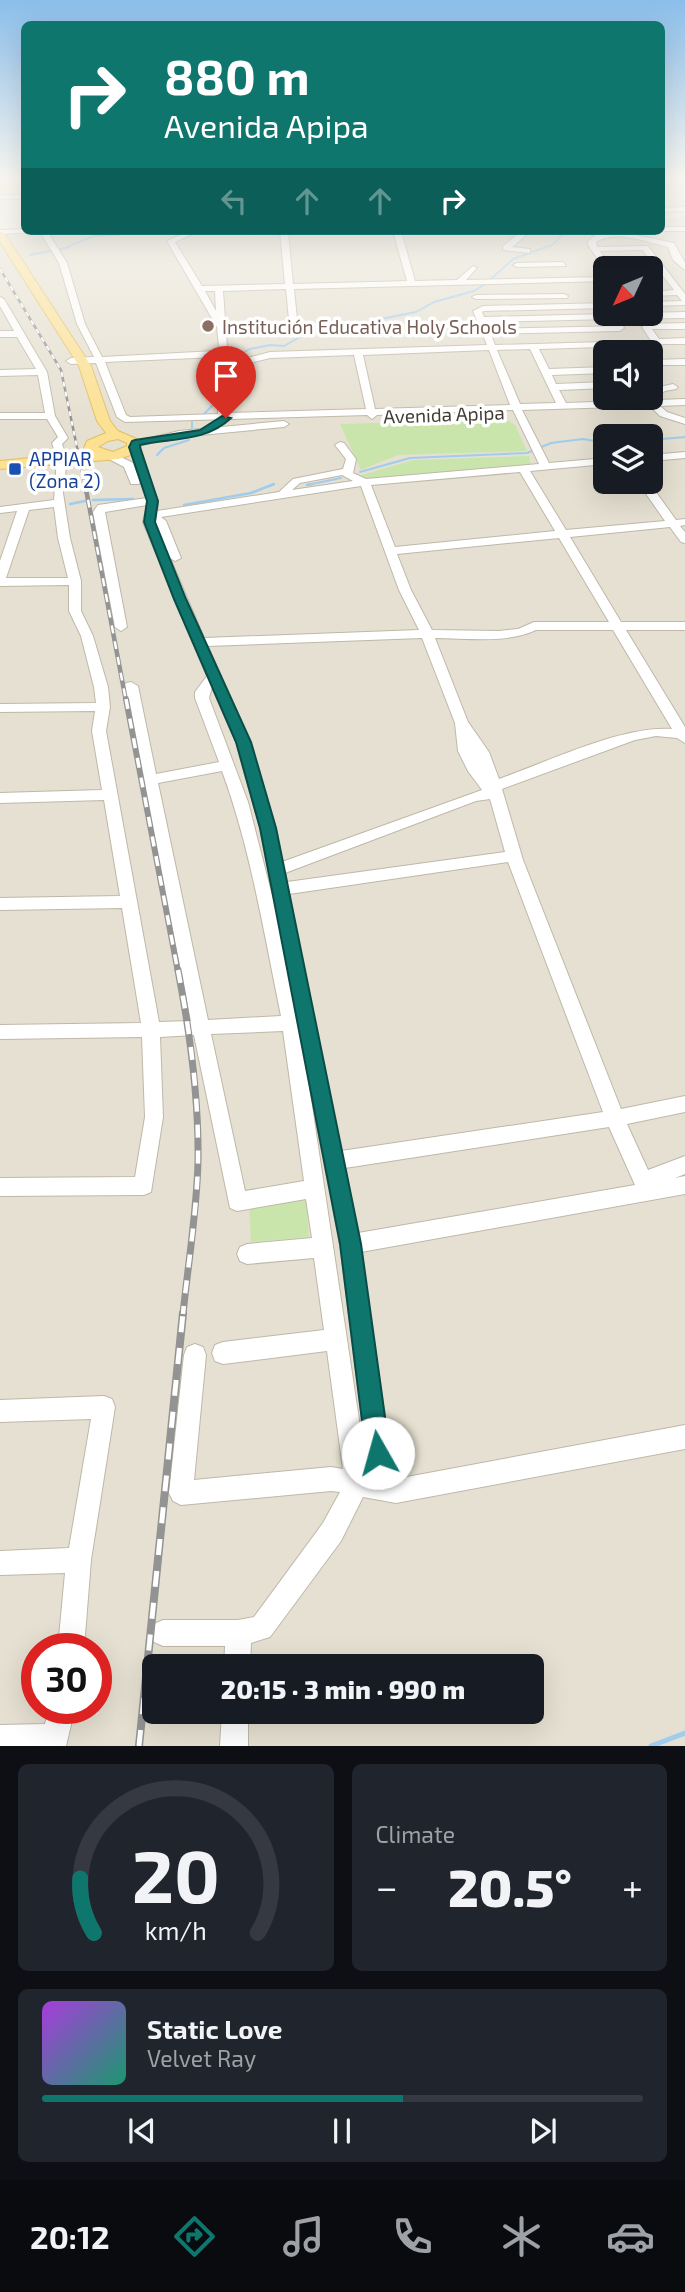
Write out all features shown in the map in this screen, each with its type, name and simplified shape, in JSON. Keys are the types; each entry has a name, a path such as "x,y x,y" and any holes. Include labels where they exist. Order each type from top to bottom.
{"main road":[{"path":"16,261 76,360 104,421 128,441"},
{"path":"76,360 100,449"},
{"path":"0,463 100,449 128,441"},
{"path":"100,449 125,453 128,441"}],"street":[{"path":"62,261 81,324 99,359"},
{"path":"183,261 221,326"},
{"path":"287,261 294,329"},
{"path":"405,261 411,284"},
{"path":"517,265 563,264"},
{"path":"460,282 473,268"},
{"path":"663,272 683,298"},
{"path":"663,277 685,276"},
{"path":"198,289 593,279"},
{"path":"219,289 223,347 219,354"},
{"path":"476,297 570,295"},
{"path":"663,295 683,298"},
{"path":"535,296 551,330"},
{"path":"663,302 683,298"},
{"path":"0,299 42,372 50,416 63,438 57,443 62,455 59,467 59,503 64,538 75,581 75,611 97,666 103,707 99,731 151,1030 154,1117 144,1186 0,1187"},
{"path":"546,466 516,409 478,309 593,305"},
{"path":"481,320 685,315"},
{"path":"685,326 646,327 656,342 685,341"},
{"path":"487,332 621,328"},
{"path":"0,334 21,334"},
{"path":"226,366 270,355 593,344"},
{"path":"533,346 562,405"},
{"path":"358,351 371,414"},
{"path":"76,360 219,354"},
{"path":"203,433 226,418 222,413 226,366 219,354"},
{"path":"538,356 593,354"},
{"name":"Avenida Apipa","path":"99,359 122,417 134,420 593,407"},
{"path":"663,365 685,362"},
{"path":"546,372 593,370"},
{"path":"0,373 42,372"},
{"path":"554,387 593,386"},
{"name":"Avenida Apipa","path":"663,405 685,404"},
{"name":"Avenida Apipa","path":"516,409 593,405"},
{"path":"658,410 685,421"},
{"name":"Avenida Apipa","path":"128,441 177,432 203,433 371,414"},
{"path":"0,416 50,416"},
{"path":"128,441 148,502 151,515 149,522 251,765 279,880 351,1244 378,1453 357,1484 332,1532 261,1628 238,1633 163,1633"},
{"path":"340,445 351,459 347,471"},
{"path":"100,449 129,465 148,502"},
{"path":"663,457 685,455"},
{"path":"151,515 365,482 593,462"},
{"path":"523,468 684,736"},
{"path":"347,471 351,477 365,482"},
{"path":"278,495 297,481 347,471"},
{"path":"365,482 405,590 425,630 462,723 471,733 494,790 514,856 615,1118 645,1186"},
{"path":"653,494 679,523 685,540"},
{"path":"121,627 99,512 102,507 148,502"},
{"path":"0,510 59,503"},
{"path":"24,507 8,549 0,581 75,581"},
{"path":"390,551 679,523"},
{"path":"199,642 425,630 499,635 522,632 534,626 685,626"},
{"path":"215,674 202,692 202,698 241,802 263,887 291,1023 357,1484"},
{"path":"131,686 237,1202 315,1188"},
{"path":"0,708 103,707"},
{"path":"279,880 474,796 632,736 656,732 684,736"},
{"path":"151,780 228,765"},
{"path":"0,798 111,795"},
{"path":"279,880 514,856"},
{"path":"0,904 129,902"},
{"path":"0,1032 151,1030 291,1023"},
{"path":"333,1161 615,1118 685,1104"},
{"path":"645,1186 685,1165"},
{"path":"351,1244 645,1186 685,1185"},
{"path":"247,1254 324,1247"},
{"path":"223,1353 337,1339"},
{"path":"195,1355 181,1493 331,1479 396,1491 685,1437"},
{"path":"0,1411 104,1407 79,1560 72,1633"},
{"path":"0,1563 79,1560"},
{"path":"237,1654 238,1633"},
{"path":"0,1739 56,1737 59,1724"},
{"path":"234,1746 235,1724"}],"shaded area":[{"path":"0,261 593,261 593,326 663,326 663,261 685,261 685,1746 0,1746"}],"green space":[{"path":"505,419 515,425 527,451 398,455 361,470 340,424"},
{"path":"529,456 531,465 364,479 362,475 413,460"},
{"path":"306,1199 309,1237 251,1242 249,1204"}],"waterway":[{"path":"491,279 510,261"},
{"path":"203,415 216,402 215,373 220,366 250,349 270,345 284,346 305,334 416,312 434,302 474,291 487,283"},
{"path":"192,422 192,428"},
{"path":"663,439 685,437"},
{"path":"360,472 410,458 527,453 551,443 583,439 593,441"},
{"path":"157,455 164,448 189,440"},
{"path":"312,484 307,485 341,478"},
{"path":"184,505 251,493 274,484 270,486"},
{"path":"93,500 133,499"},
{"path":"70,504 85,501"},
{"path":"651,1746 685,1733"}],"railway":[{"path":"0,269 61,370 85,486"},
{"path":"85,484 126,701"},
{"path":"126,699 178,972"},
{"path":"178,970 193,1065 198,1137 196,1199 183,1314"},
{"path":"139,1746 183,1313"}],"place":[{"name":"Institución Educativa Holy Schools","path":"208,326"},
{"name":"APPIAR (Zona 2)","path":"15,469"}],"route":[{"path":"226,418 203,433 164,436 135,443 134,447 153,501 149,522 243,742 268,828 351,1244 378,1453"}]}
